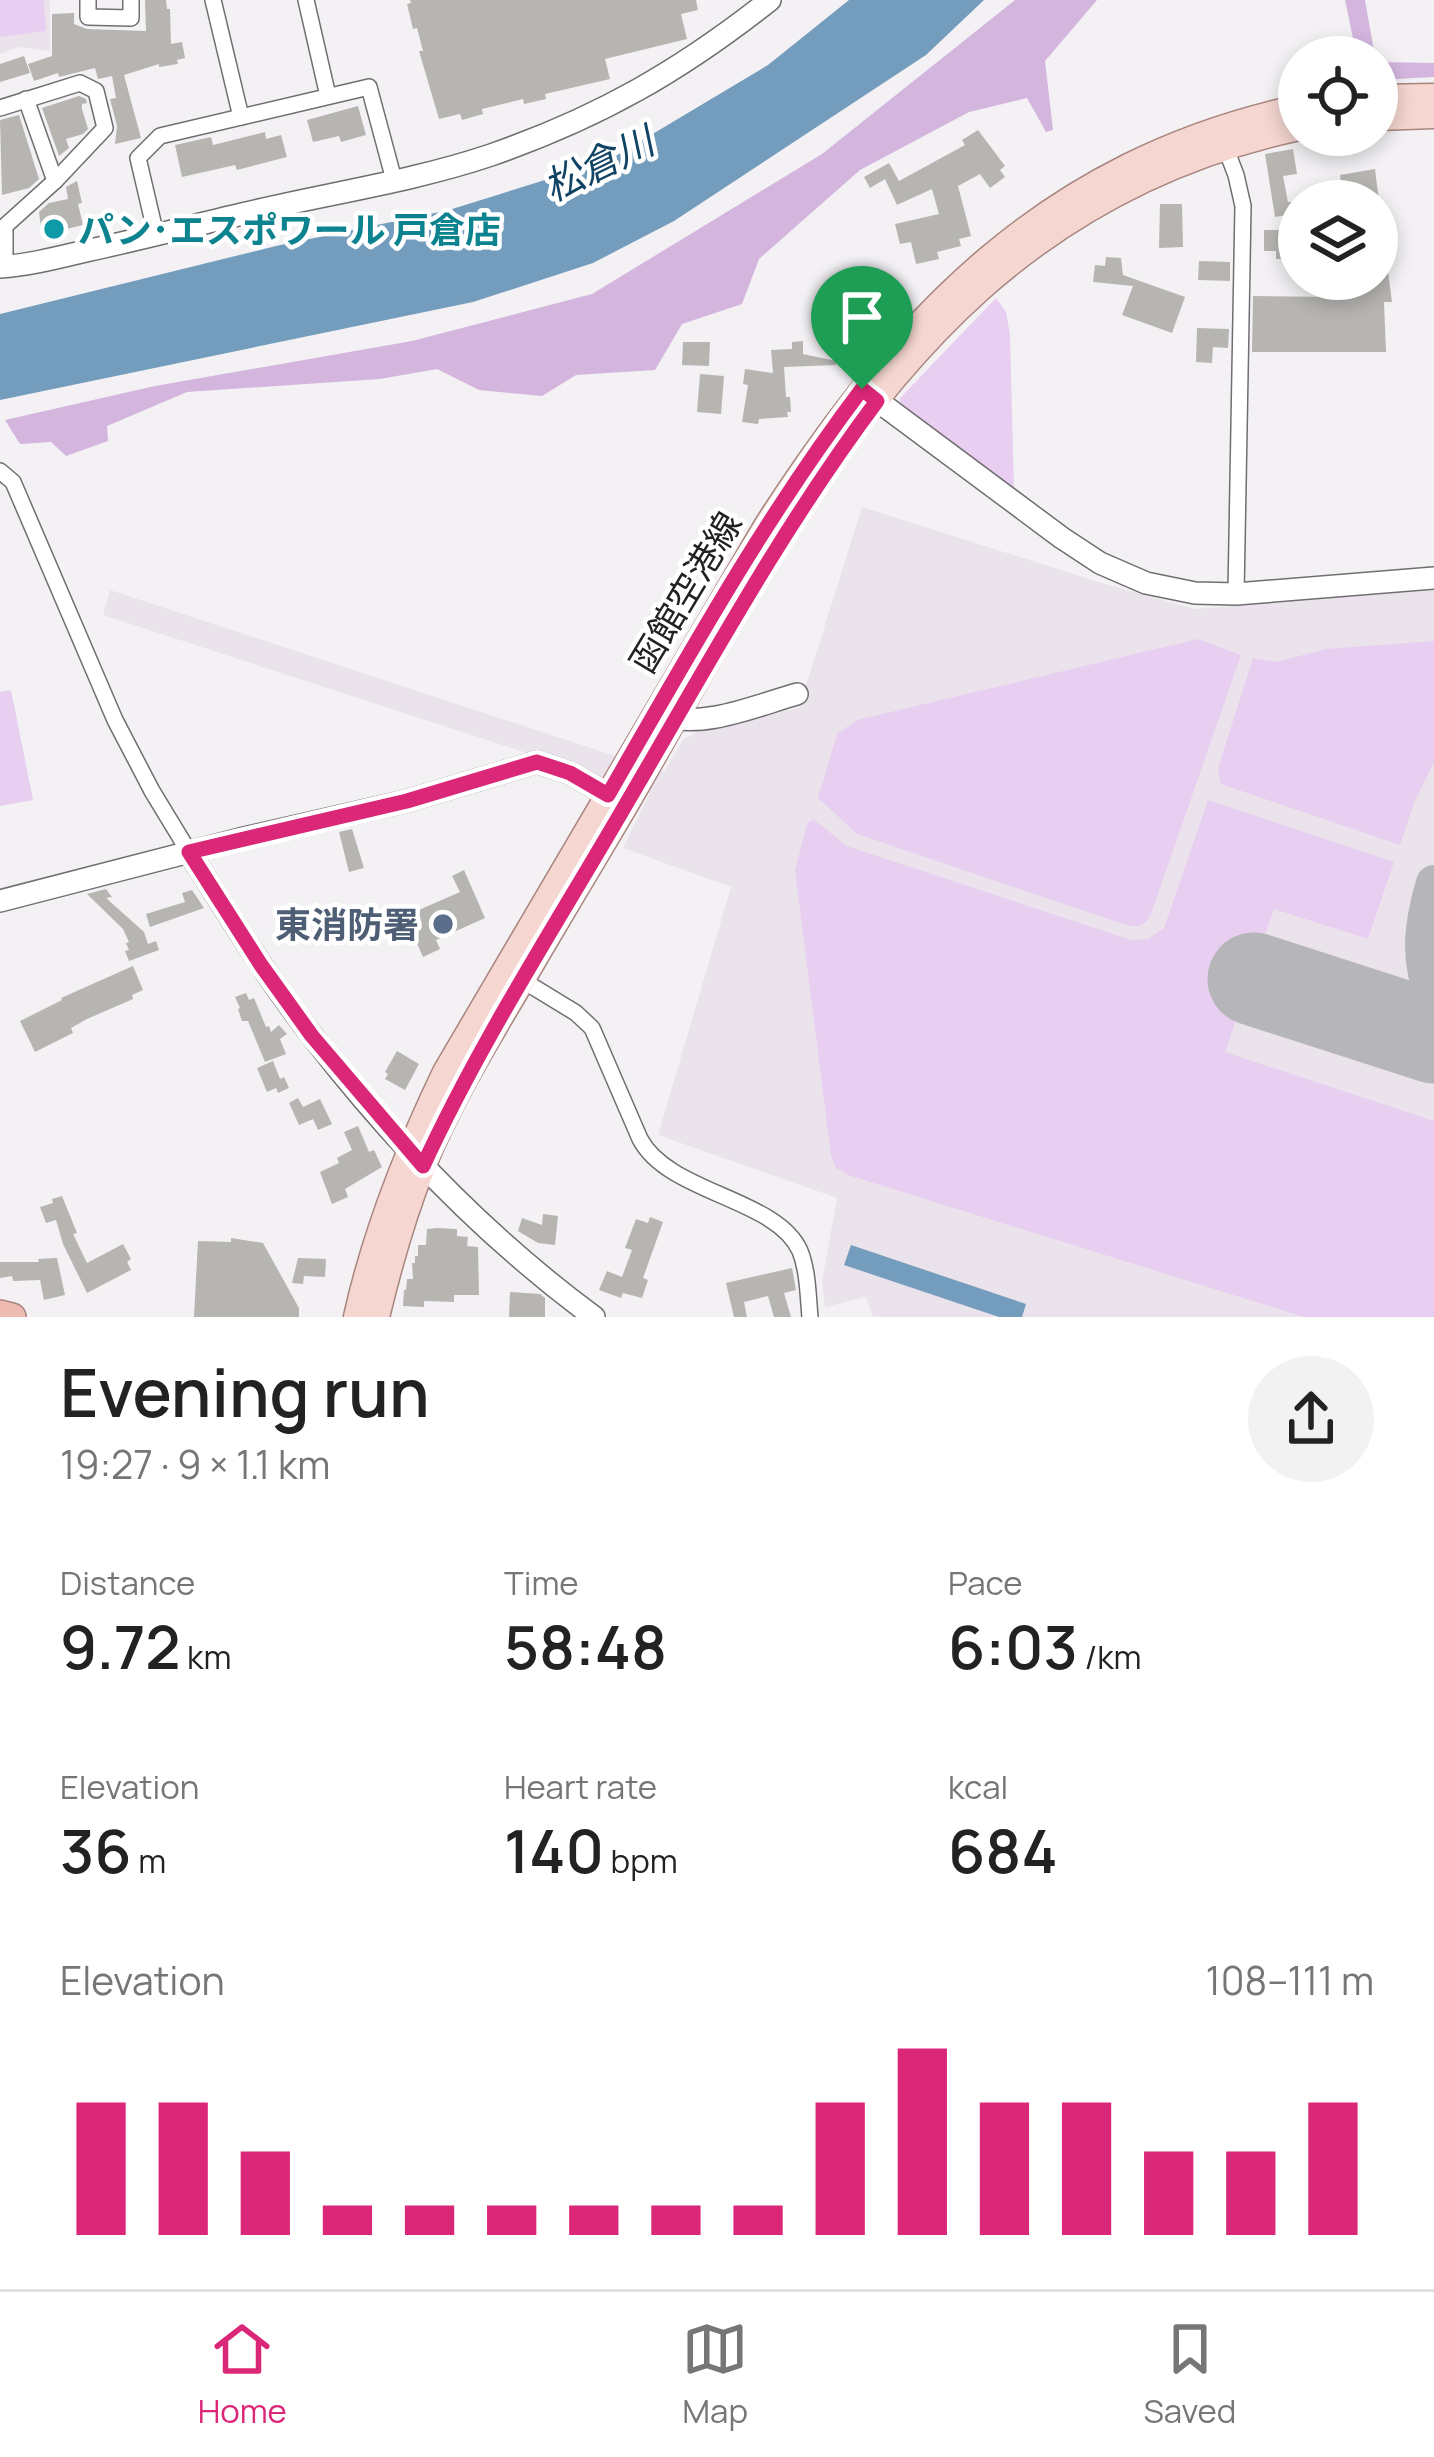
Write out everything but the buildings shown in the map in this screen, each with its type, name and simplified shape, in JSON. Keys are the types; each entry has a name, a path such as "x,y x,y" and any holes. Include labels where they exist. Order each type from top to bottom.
{"highway":[{"path":"0,1314 12,1317"}],"main road":[{"path":"1398,97 1434,97"},
{"name":"函館空港線","path":"356,1317 377,1236 416,1158 522,980 665,716 839,451 869,395 978,291 1051,232 1221,137 1278,115"},
{"path":"1398,117 1434,116"},
{"name":"函館空港線","path":"1221,137 1278,130"},
{"name":"函館空港線","path":"377,1317 416,1158 445,1072 617,800"}],"street":[{"path":"88,0 88,17 131,18 131,0"},
{"path":"213,0 241,118"},
{"path":"306,0 328,96"},
{"path":"0,108 80,83 96,91 104,128 55,181 3,218 3,267 394,181 490,155 605,110 687,63 770,0"},
{"path":"156,235 138,158 160,136 328,96 369,87 394,181"},
{"path":"26,99 55,181"},
{"path":"1221,137 1243,206 1236,594"},
{"path":"869,395 1062,538 1100,563 1146,583 1195,593 1236,594 1434,578"},
{"path":"7,477 115,719 152,790 261,965 312,1036 416,1158 512,1253 594,1317"},
{"path":"665,716 744,717 797,694"},
{"path":"0,902 407,801 537,762 570,773 617,800"},
{"path":"522,980 592,1028 650,1156 778,1224 794,1240 804,1266 810,1317"}],"shaded area":[{"path":"0,0 50,0 50,51 19,47 0,54"},
{"path":"0,0 44,0 46,31 0,37"},
{"path":"1015,0 1097,0 1045,61 1053,130 1046,132 1027,98 969,112 860,170 759,259 742,304 682,324 655,370 576,375 542,396 479,390 437,369 380,379 187,392 107,426 108,441 66,456 51,442 20,444 5,420 155,386 412,341 592,294 822,154"},
{"path":"1345,0 1365,0 1371,36 1353,36"},
{"path":"1398,62 1434,63 1434,77 1398,79"},
{"path":"996,298 1006,312 1010,335 1014,490 901,408 900,398"},
{"path":"862,507 1195,609 1434,590 1434,1317 873,1317 866,1297 825,1307 822,1282 837,1198 658,1135 731,887 623,848 650,793 103,615 110,590 664,772 683,740 699,731 799,708"},
{"path":"1198,639 1241,655 1150,917 1140,926 857,834 818,798 837,734 857,720"},
{"path":"1434,641 1434,762 1400,845 1221,784 1218,768 1253,658 1276,662 1326,649"},
{"path":"11,690 33,800 0,806 0,692"},
{"path":"1208,800 1394,862 1368,939 1274,909 1225,1052 1434,1121 1434,1317 1304,1317 836,1168 795,870 807,824 813,819 847,846 1131,940 1148,939 1164,928"}],"water":[{"path":"849,0 984,0 926,55 674,221 593,263 473,302 0,400 0,314 276,246 449,210 609,160 768,65"},
{"path":"851,1245 1026,1304 1022,1317 999,1317 844,1265"}],"taxiway":[{"path":"1434,883 1423,941 1434,998"}],"runway":[{"path":"1254,979 1434,1037"}],"place":[{"name":"パン･エスポワール 戸倉店","path":"54,229"},
{"name":"東消防署","path":"443,924"}],"route":[{"path":"862,389 877,401 809,495 745,597 475,1060 423,1166 312,1036 189,852 407,801 537,762 570,773 608,795 766,526 862,389"}],"water label":[{"name":"松倉川","path":"598,163"}]}
